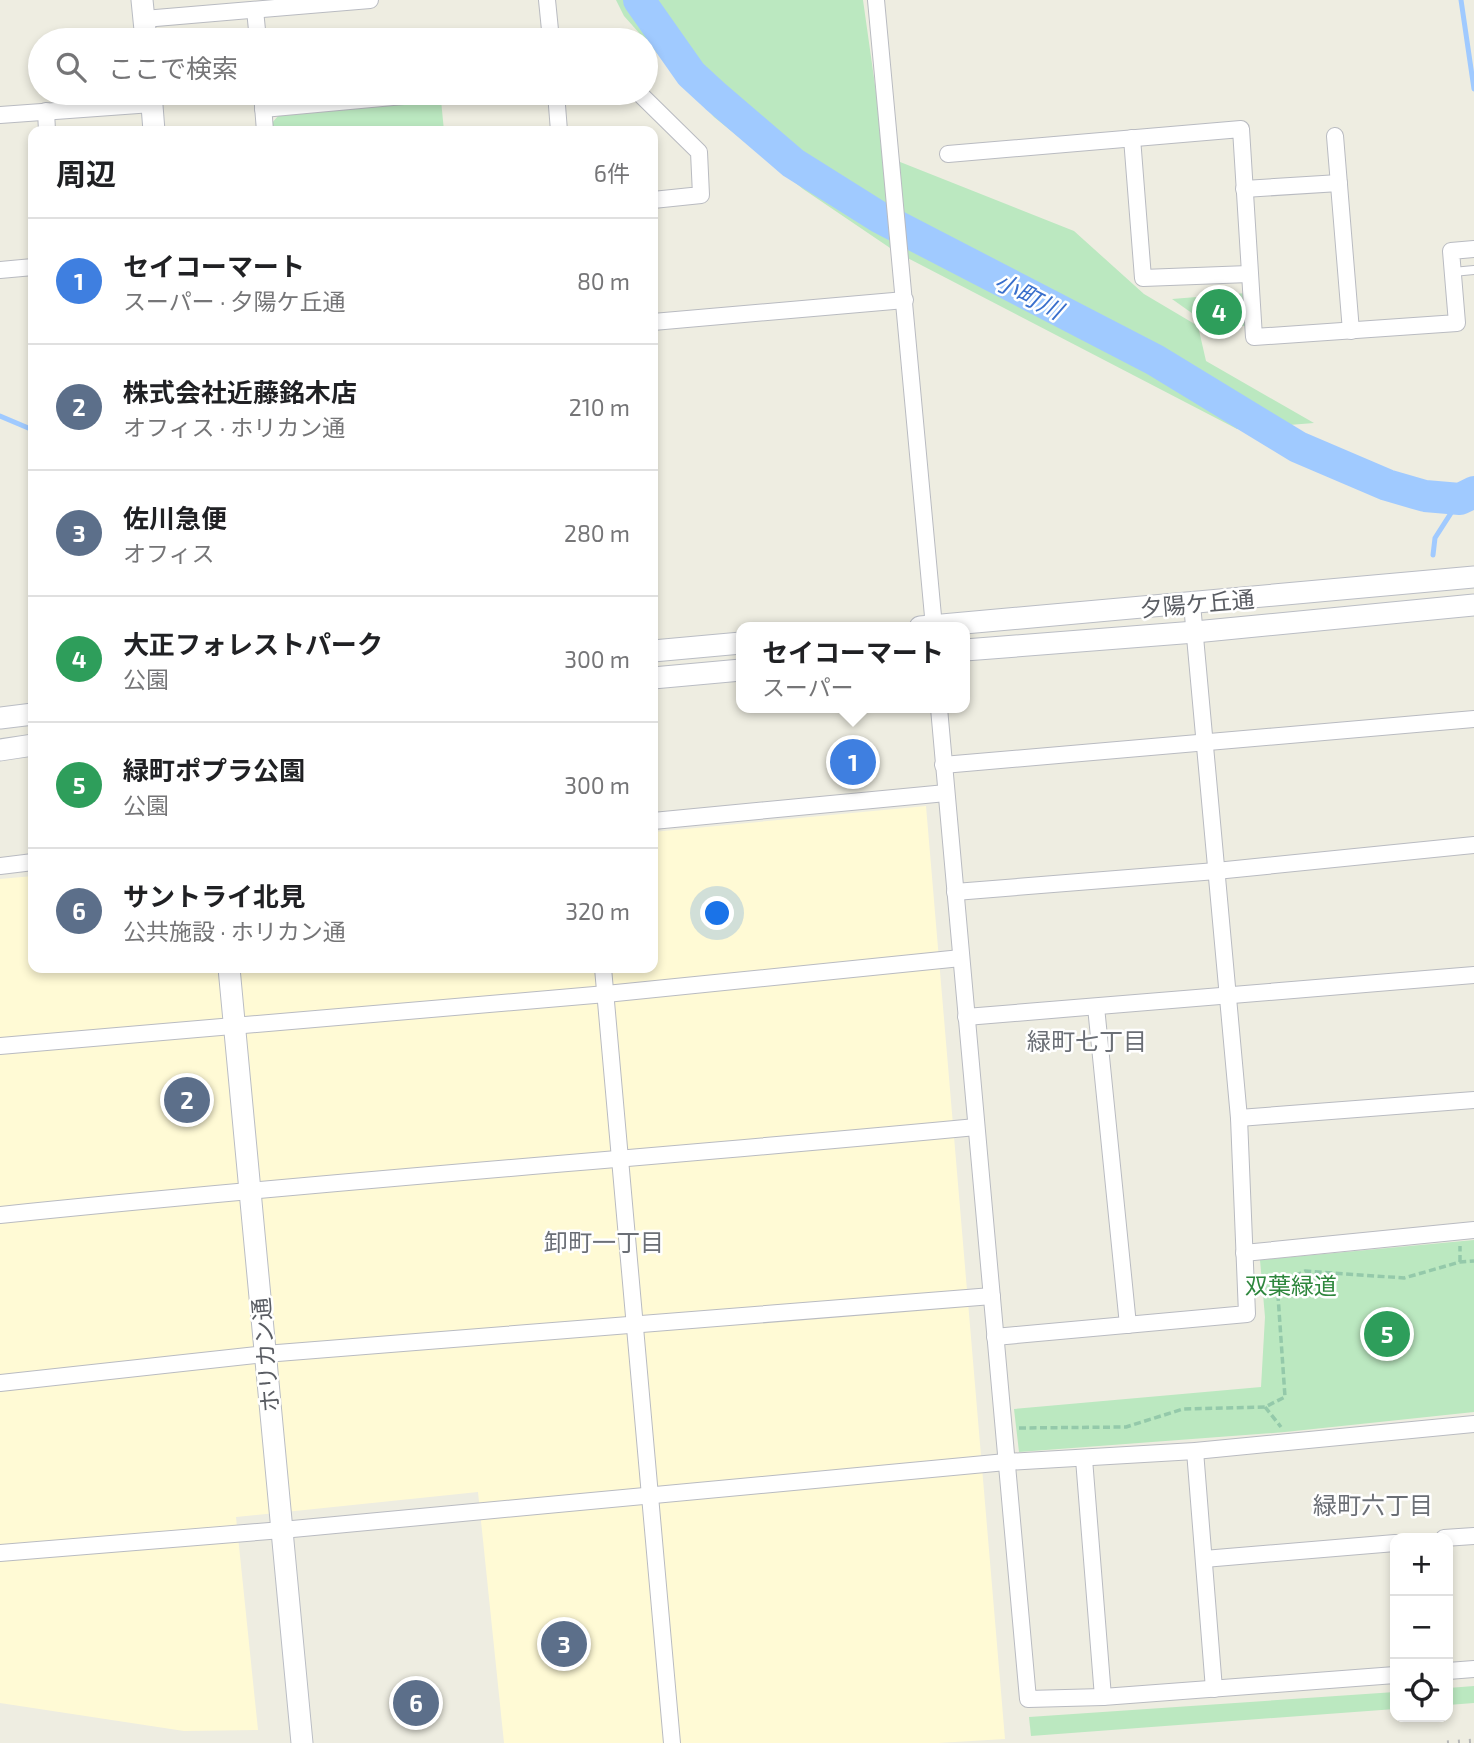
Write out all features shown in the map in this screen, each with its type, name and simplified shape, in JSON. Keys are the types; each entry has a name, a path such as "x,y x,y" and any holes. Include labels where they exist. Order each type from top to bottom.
{"street":[{"path":"144,20 370,0"},
{"path":"547,0 550,28"},
{"path":"876,0 896,195 930,622"},
{"path":"255,10 257,28"},
{"path":"0,115 94,105"},
{"path":"152,105 154,126"},
{"path":"263,105 265,126"},
{"path":"557,105 559,126"},
{"path":"651,105 699,152 701,195 658,199"},
{"path":"46,111 47,126"},
{"path":"948,154 1241,129 1254,337 1457,323 1451,251 1473,249"},
{"path":"1335,136 1351,331"},
{"path":"1132,138 1143,278 1249,274"},
{"path":"1244,189 1339,183"},
{"path":"0,270 28,267"},
{"path":"658,322 905,300"},
{"name":"夕陽ケ丘通","path":"970,623 1474,578"},
{"path":"995,1338 1247,1314 1239,1118 1192,604"},
{"name":"夕陽ケ丘通","path":"970,650 1195,632 1474,605"},
{"path":"658,651 736,643"},
{"path":"658,678 736,670"},
{"path":"939,713 1028,1699 1103,1697 1390,1675"},
{"path":"0,718 28,715"},
{"path":"943,765 1474,719"},
{"path":"0,750 28,746"},
{"path":"658,821 946,793"},
{"path":"955,891 1216,871 1474,845"},
{"path":"0,866 28,863"},
{"path":"0,1046 606,994 961,958"},
{"name":"ホリカン通","path":"230,973 302,1743"},
{"path":"604,973 672,1743"},
{"path":"966,1017 1474,975"},
{"path":"1096,1007 1128,1325"},
{"path":"1239,1118 1474,1100"},
{"path":"0,1215 250,1188 622,1160 976,1128"},
{"path":"1244,1253 1474,1230"},
{"path":"0,1383 265,1354 992,1296"},
{"path":"0,1553 282,1531 1006,1462 1195,1451 1474,1424"},
{"path":"1195,1451 1214,1689"},
{"path":"1084,1459 1103,1697"},
{"path":"1453,1537 1474,1536"},
{"path":"1204,1559 1390,1543"},
{"path":"1453,1670 1474,1668"}],"lane":[{"path":"1453,272 1474,270"}],"path":[{"path":"1003,1426 1126,1427 1183,1409 1265,1407 1285,1397 1278,1296 1291,1278 1305,1271 1404,1278 1460,1262 1474,1261"},
{"path":"1265,1407 1284,1432 1287,1441"}],"shaded area":[{"path":"926,806 1005,1739 938,1743 504,1743 478,1492 236,1517 258,1730 184,1731 0,1703 0,879 28,876 28,973 658,973 658,832"}],"green space":[{"path":"616,0 863,0 885,156 1074,231 1144,294 1198,326 1206,361 1314,423 1237,429 896,252 803,189 714,117 658,54 658,28 635,28 624,16"},
{"path":"387,105 441,105 444,126 270,126 279,115"},
{"path":"1246,293 1248,326 1210,326 1172,299"},
{"name":"双葉緑道","path":"1474,1240 1474,1412 1285,1432 1019,1452 1014,1409 1261,1387 1265,1317 1260,1260"},
{"path":"1474,1686 1474,1703 1453,1705 1453,1688"},
{"path":"1390,1692 1390,1709 1031,1736 1029,1717"}],"waterway":[{"name":"小町川","path":"639,0 691,74 716,97 793,163 879,217 1155,360 1298,447 1387,485 1425,496 1460,499 1474,492"},
{"path":"1461,0 1474,89"},
{"path":"0,416 28,428"},
{"path":"1433,555 1435,538 1460,499"}],"railway":[{"path":"1447,1743 1474,1741"}],"place":[{"name":"大正フォレストパーク","path":"1219,312"},
{"name":"セイコーマート","path":"853,762"},
{"name":"株式会社近藤銘木店","path":"187,1100"},
{"name":"緑町ポプラ公園","path":"1387,1334"},
{"name":"佐川急便","path":"564,1644"},
{"name":"サントライ北見","path":"416,1703"}],"district":[{"name":"緑町七丁目","path":"1087,1040"},
{"name":"卸町一丁目","path":"604,1241"},
{"name":"緑町六丁目","path":"1373,1504"}]}
